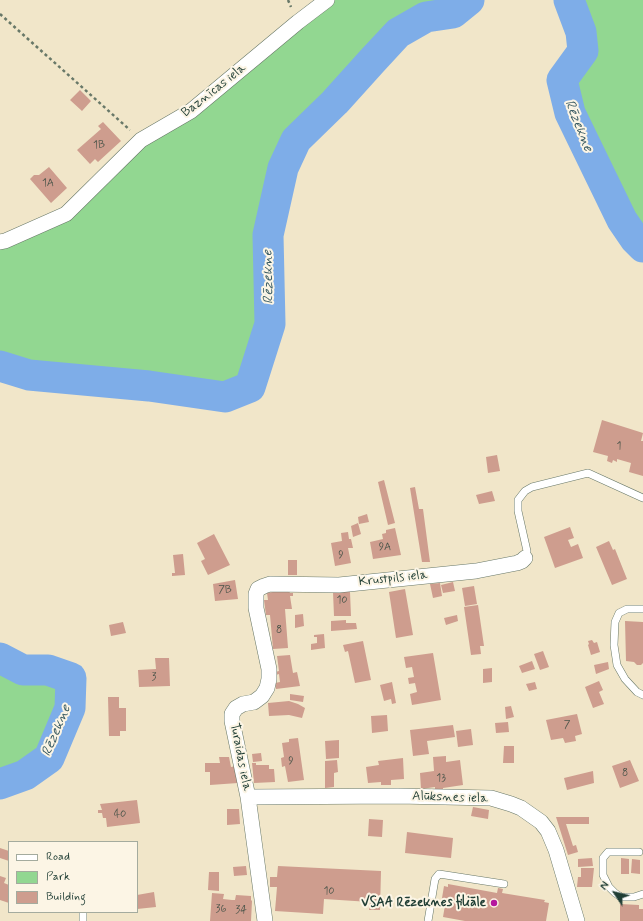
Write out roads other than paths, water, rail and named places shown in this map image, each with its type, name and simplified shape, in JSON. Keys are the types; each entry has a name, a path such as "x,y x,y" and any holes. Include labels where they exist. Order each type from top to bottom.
{"street":[{"name":"Baznīcas iela","path":"0,242 66,214 141,140 191,111 298,22 327,0"},
{"name":"Krustpils iela","path":"258,589 270,584 338,585 476,571 517,563 525,558"},
{"name":"Turaidas iela","path":"258,589 256,594 256,608 258,624 269,669 269,679 267,688 262,696 254,702 243,704 236,708 232,714 232,721 248,797 265,921"},
{"name":"Alūksnes iela","path":"248,797 398,796 491,798 511,804 521,808 541,822 548,831 556,850 577,921"}],"lane":[{"path":"525,558 527,551 518,511 518,500 525,491 532,487 588,473 643,498"},
{"path":"643,609 627,609 619,613 616,622 614,645 617,665 625,679 637,692 643,695"},
{"path":"639,852 608,852 603,858 603,875 609,887 621,897 634,897 643,894"},
{"path":"428,921 435,879 439,874 504,884"}],"waterway":[{"name":"Rēzekne","path":"0,366 29,375 149,386 225,397 250,387 270,324 268,235 283,168 296,140 335,102 398,33 426,17 453,13 469,0"},
{"name":"Rēzekne","path":"569,0 581,32 583,51 562,80 570,113 622,220 635,239 643,247"},
{"name":"Rēzekne","path":"0,658 23,670 48,670 71,678 70,708 49,758 25,775 0,784"}],"place":[{"name":"VSAA Rēzeknes filiāle","path":"494,903"}]}
